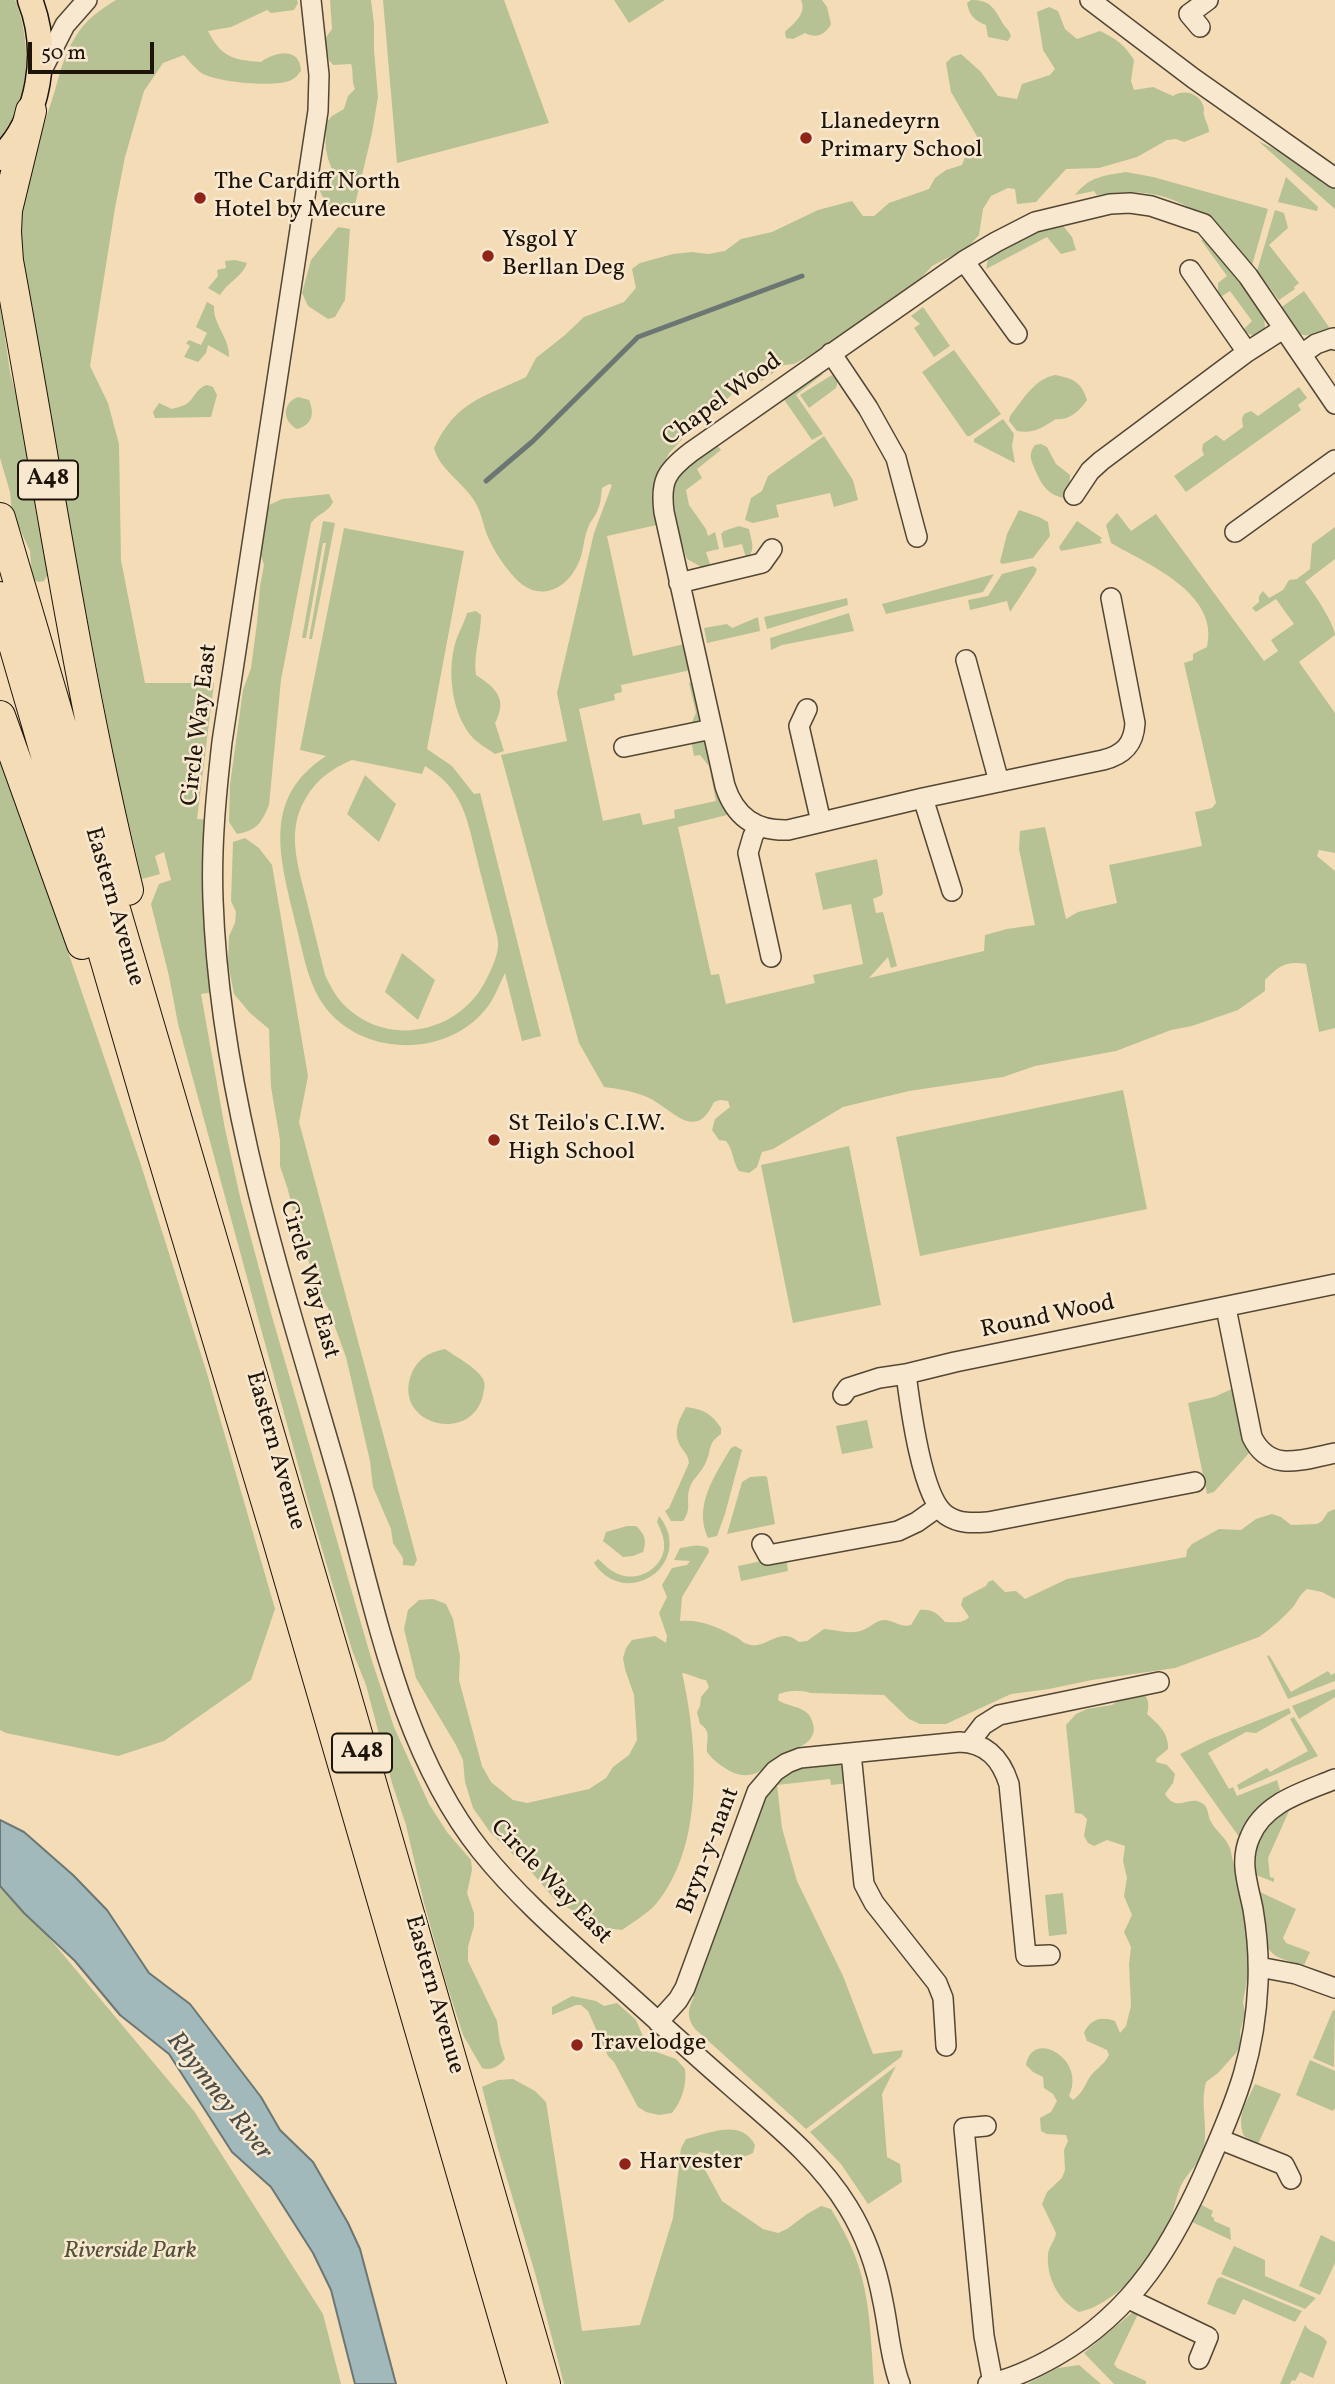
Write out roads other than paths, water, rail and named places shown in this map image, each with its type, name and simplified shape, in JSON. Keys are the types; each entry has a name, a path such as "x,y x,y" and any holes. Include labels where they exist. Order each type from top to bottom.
{"highway":[{"name":"A48","path":"31,111 7,210 8,261 101,768 156,1004 166,1126"},
{"name":"Eastern Avenue","path":"0,518 281,1550 523,2384"},
{"name":"Eastern Avenue","path":"0,597 166,1126 443,2030 545,2384"},
{"name":"A48","path":"0,716 56,867 109,1023 166,1126"}],"main road":[{"path":"0,158 18,135 31,111 38,77 39,34 30,0"}],"street":[{"path":"38,77 58,36 87,0"},
{"path":"1090,0 1335,178"},
{"path":"1200,27 1189,14 1208,0"},
{"name":"Circle Way East","path":"311,1 319,75 318,111 222,742 214,820 212,896 216,950 232,1067 253,1170 392,1668 422,1754 445,1800 495,1868 561,1934 793,2141 827,2178 847,2204 864,2235 883,2300 892,2356 900,2384"},
{"name":"Chapel Wood","path":"758,827 740,814 729,797 679,583 662,496 669,471 691,452 964,261 1018,229 1049,217 1110,204 1151,206 1204,224 1248,276 1335,404"},
{"path":"964,261 1017,334"},
{"path":"1189,270 1247,352"},
{"path":"1074,495 1090,471 1101,461 1247,352 1283,329"},
{"path":"1302,354 1316,344 1333,338 1335,340"},
{"path":"831,354 868,408 896,458 917,537"},
{"path":"1235,532 1335,460"},
{"path":"679,583 762,563 772,549"},
{"path":"771,957 748,853 758,827 788,830 1115,757 1124,752 1135,733 1135,723 1111,598"},
{"path":"966,660 999,782"},
{"path":"807,709 799,726 821,821"},
{"path":"624,747 712,729"},
{"path":"923,798 953,891"},
{"name":"Round Wood","path":"843,1395 848,1388 879,1378 1335,1284"},
{"path":"1226,1308 1256,1446 1270,1458 1287,1462 1335,1453"},
{"path":"906,1374 926,1482 938,1507 959,1521 970,1524 988,1522 1195,1482"},
{"path":"762,1544 768,1555 898,1531 938,1507"},
{"path":"1050,1955 1026,1956 1009,1784 998,1760 983,1746 970,1742 983,1725 999,1715 1159,1682"},
{"name":"Bryn-y-nant","path":"658,2022 685,1988 751,1805 766,1780 786,1763 800,1758 947,1742 970,1742"},
{"path":"851,1753 864,1884 874,1903 937,1983 943,1998 946,2046"},
{"path":"986,2126 964,2128 990,2384 1046,2362 1097,2328 1129,2299 1151,2272 1172,2239 1199,2187 1238,2094 1250,2053 1259,1967 1244,1868 1250,1836 1257,1824 1275,1807 1287,1799 1335,1779"},
{"path":"1259,1967 1296,1973 1335,1988"},
{"path":"1219,2139 1284,2165 1291,2179"},
{"path":"1129,2299 1208,2337 1199,2359"}],"water":[{"name":"Rhymney River","path":"0,1820 24,1832 73,1875 107,1910 149,1973 190,2004 261,2097 280,2130 313,2162 360,2249 396,2384 355,2384 331,2290 313,2253 271,2187 232,2152 169,2054 120,2015 75,1961 24,1913 0,1886"}],"waterway":[{"path":"486,481 533,441 638,337 802,276"}],"place":[{"name":"Llanedeyrn Primary School","path":"806,138"},
{"name":"The Cardiff North Hotel by Mecure","path":"200,198"},
{"name":"Ysgol Y Berllan Deg","path":"488,256"},
{"name":"St Teilo's C.I.W. High School","path":"494,1140"},
{"name":"Travelodge","path":"577,2045"},
{"name":"Harvester","path":"625,2164"}],"park label":[{"name":"Riverside Park","path":"130,2253"}]}
